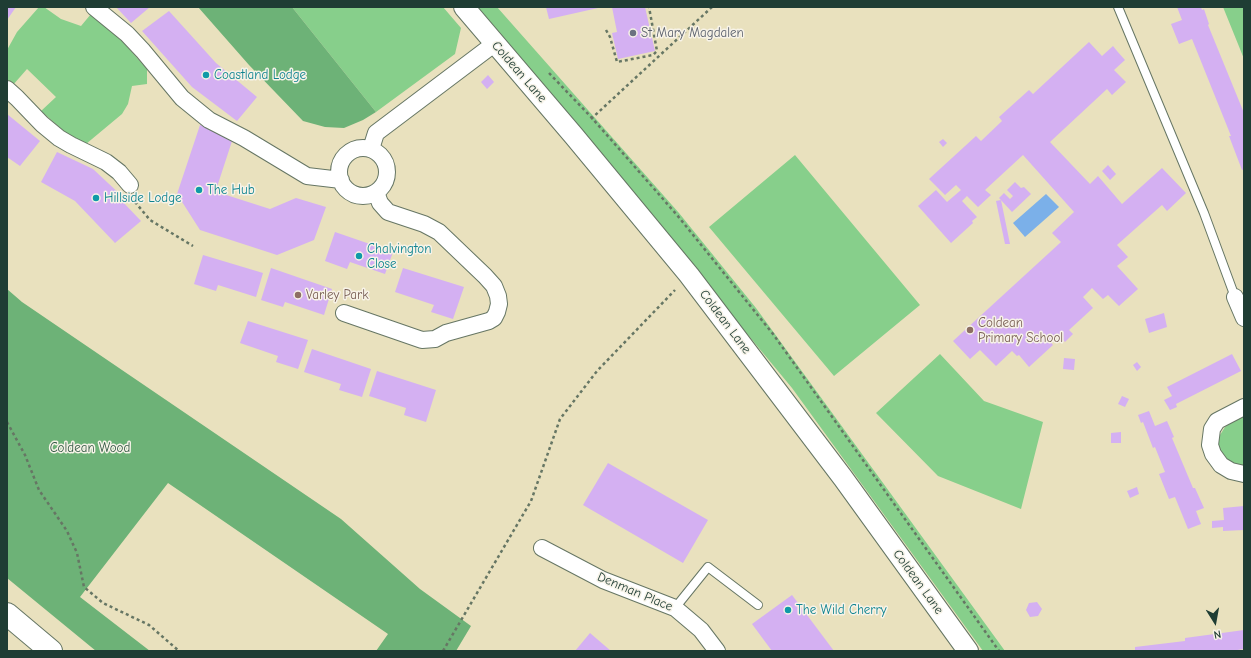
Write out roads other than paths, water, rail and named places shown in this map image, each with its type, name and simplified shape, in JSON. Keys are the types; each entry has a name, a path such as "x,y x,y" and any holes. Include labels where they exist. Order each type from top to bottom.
{"highway":[{"path":"7,614 50,651"}],"street":[{"path":"94,7 127,34 182,98 209,120 244,138 307,176 341,180"},
{"name":"Coldean Lane","path":"464,7 574,136 689,276 843,478 968,651"},
{"path":"371,149 376,133 494,44"},
{"path":"7,89 42,124 59,138 70,145 106,162 119,172 130,192"},
{"path":"356,149 371,149 378,153 386,166 387,173 385,181 376,192 369,195 362,196 349,191 341,180 339,172 340,165 349,152 356,149"},
{"path":"344,314 422,340 435,339 446,334 489,321 494,318 497,312 499,304 498,296 494,286 485,276 438,232 424,224 388,212 380,203 376,192"},
{"path":"1235,296 1244,318"},
{"path":"1244,407 1217,421 1212,430 1210,445 1213,454 1221,465 1231,472 1244,474"},
{"name":"Denman Place","path":"542,548 603,580 675,608 701,630 717,651"}],"lane":[{"path":"1118,7 1204,213 1235,296"},
{"path":"675,608 708,567 758,604"}],"water":[{"path":"1046,194 1059,207 1025,237 1013,223"}],"place":[{"name":"St Mary Magdalen","path":"633,33"},
{"name":"Coastland Lodge","path":"206,75"},
{"name":"The Hub","path":"199,190"},
{"name":"Hillside Lodge","path":"96,198"},
{"name":"Chalvington Close","path":"359,256"},
{"name":"Varley Park","path":"298,295"},
{"name":"Coldean Primary School","path":"970,330"},
{"name":"The Wild Cherry","path":"788,610"}],"park label":[{"name":"Coldean Wood","path":"90,448"}]}
